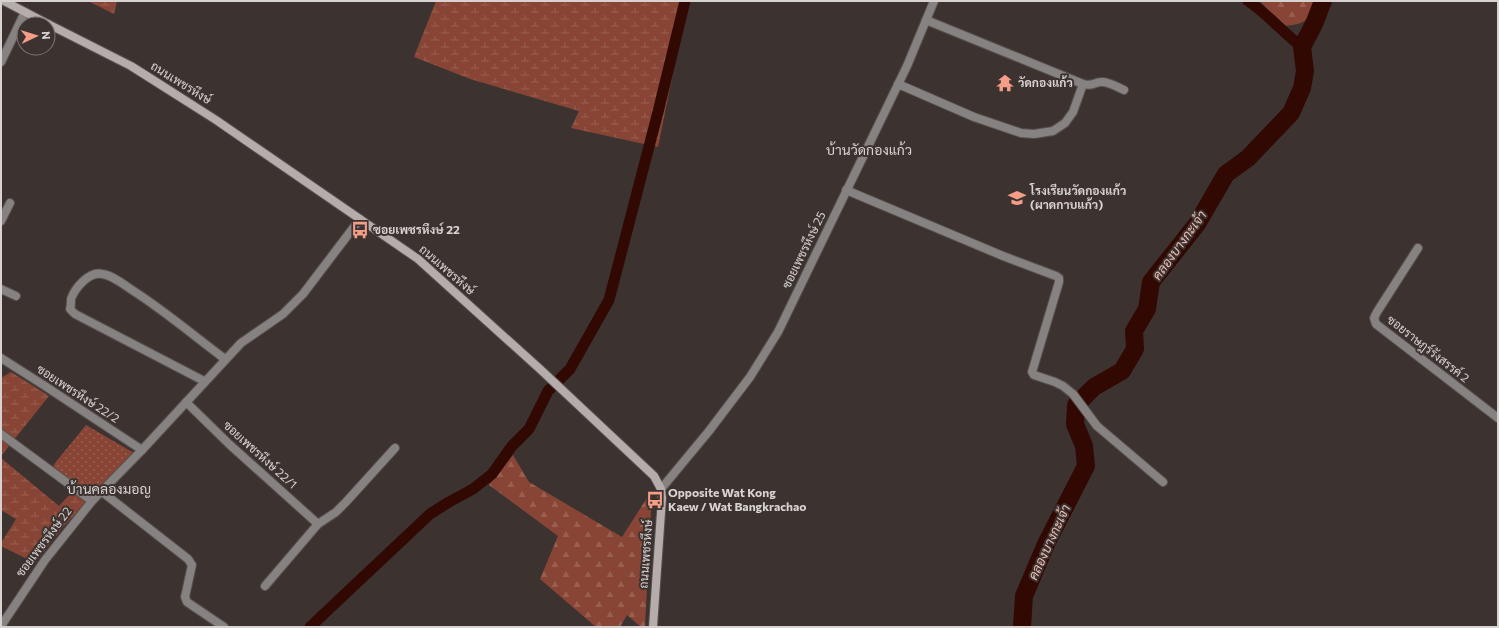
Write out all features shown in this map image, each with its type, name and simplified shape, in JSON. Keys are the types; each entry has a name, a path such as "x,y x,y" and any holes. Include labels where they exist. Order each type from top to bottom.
{"main road":[{"name":"ถนนเพชรหึงษ์","path":"4,1 33,16"},
{"name":"ถนนเพชรหึงษ์","path":"56,28 125,63 216,120 418,259 493,326 654,476 661,489 653,627"}],"street":[{"name":"ซอยเพชรหึงษ์ 25","path":"661,489 717,421 750,377 764,355 787,313 898,84 934,1"},
{"path":"1,62 25,12"},
{"path":"926,20 1083,84 1089,86 1101,81 1124,90"},
{"path":"898,84 988,122 1021,133 1034,134 1053,131 1065,123 1073,112 1083,84"},
{"path":"846,190 1059,278 1060,282 1032,372 1034,375 1063,386 1103,431 1163,482"},
{"path":"1,221 10,203"},
{"name":"ซอยเพชรหึงษ์ 22","path":"1,626 45,560 92,501 142,450 241,343 283,314 294,304 360,219"},
{"name":"ซอยราษฎร์รังสรรค์ 2","path":"1418,248 1377,312 1374,318 1376,324 1498,418"},
{"path":"204,382 75,314 70,308 72,299 78,288 92,275 102,274 118,281 157,306 224,360"},
{"path":"1,289 16,296"},
{"name":"ซอยเพชรหึงษ์ 22/2","path":"1,358 142,450"},
{"name":"ซอยเพชรหึงษ์ 22/1","path":"186,402 229,444 318,524"},
{"path":"1,434 92,501"},
{"path":"265,586 318,524 346,502 395,448"},
{"path":"101,491 188,559 192,565 185,597 187,602 224,627"}],"green space":[{"path":"88,1 117,1 114,14"},
{"path":"436,1 689,1 658,147 571,128 579,111 470,79 414,57"},
{"path":"1260,1 1315,1 1305,21 1283,26"},
{"path":"11,372 49,396 1,456 1,378"},
{"path":"86,425 134,453 88,500 50,473 55,463"},
{"path":"513,455 529,482 622,537 652,490 645,627 641,627 627,615 620,627 596,627 540,579 558,536 489,485"},
{"path":"1,458 59,506 73,491 88,500 64,526 35,563 1,546 1,543 16,519 1,510"}],"waterway":[{"path":"310,627 430,514 473,489 492,474 512,446 529,429 548,391 570,369 609,300 685,1"},
{"path":"1248,1 1302,47"},
{"name":"คลองบางกะเจ้า","path":"1022,627 1024,596 1046,544 1086,466 1084,446 1075,424 1076,405 1094,387 1122,371 1135,349 1134,331 1147,309 1151,282 1197,224 1226,174 1248,158 1291,113 1302,88 1305,71 1302,47 1314,24 1323,1"}],"place":[{"name":"วัดกองแก้ว","path":"1005,83"},
{"name":"โรงเรียนวัดกองแก้ว (ผาดกาบแก้ว)","path":"1017,198"},
{"name":"ซอยเพชรหึงษ์ 22","path":"360,230"},
{"name":"Opposite Wat Kong Kaew / Wat Bangkrachao","path":"655,500"}],"district":[{"name":"บ้านวัดกองแก้ว","path":"869,150"},
{"name":"บ้านคลองมอญ","path":"109,489"}]}
